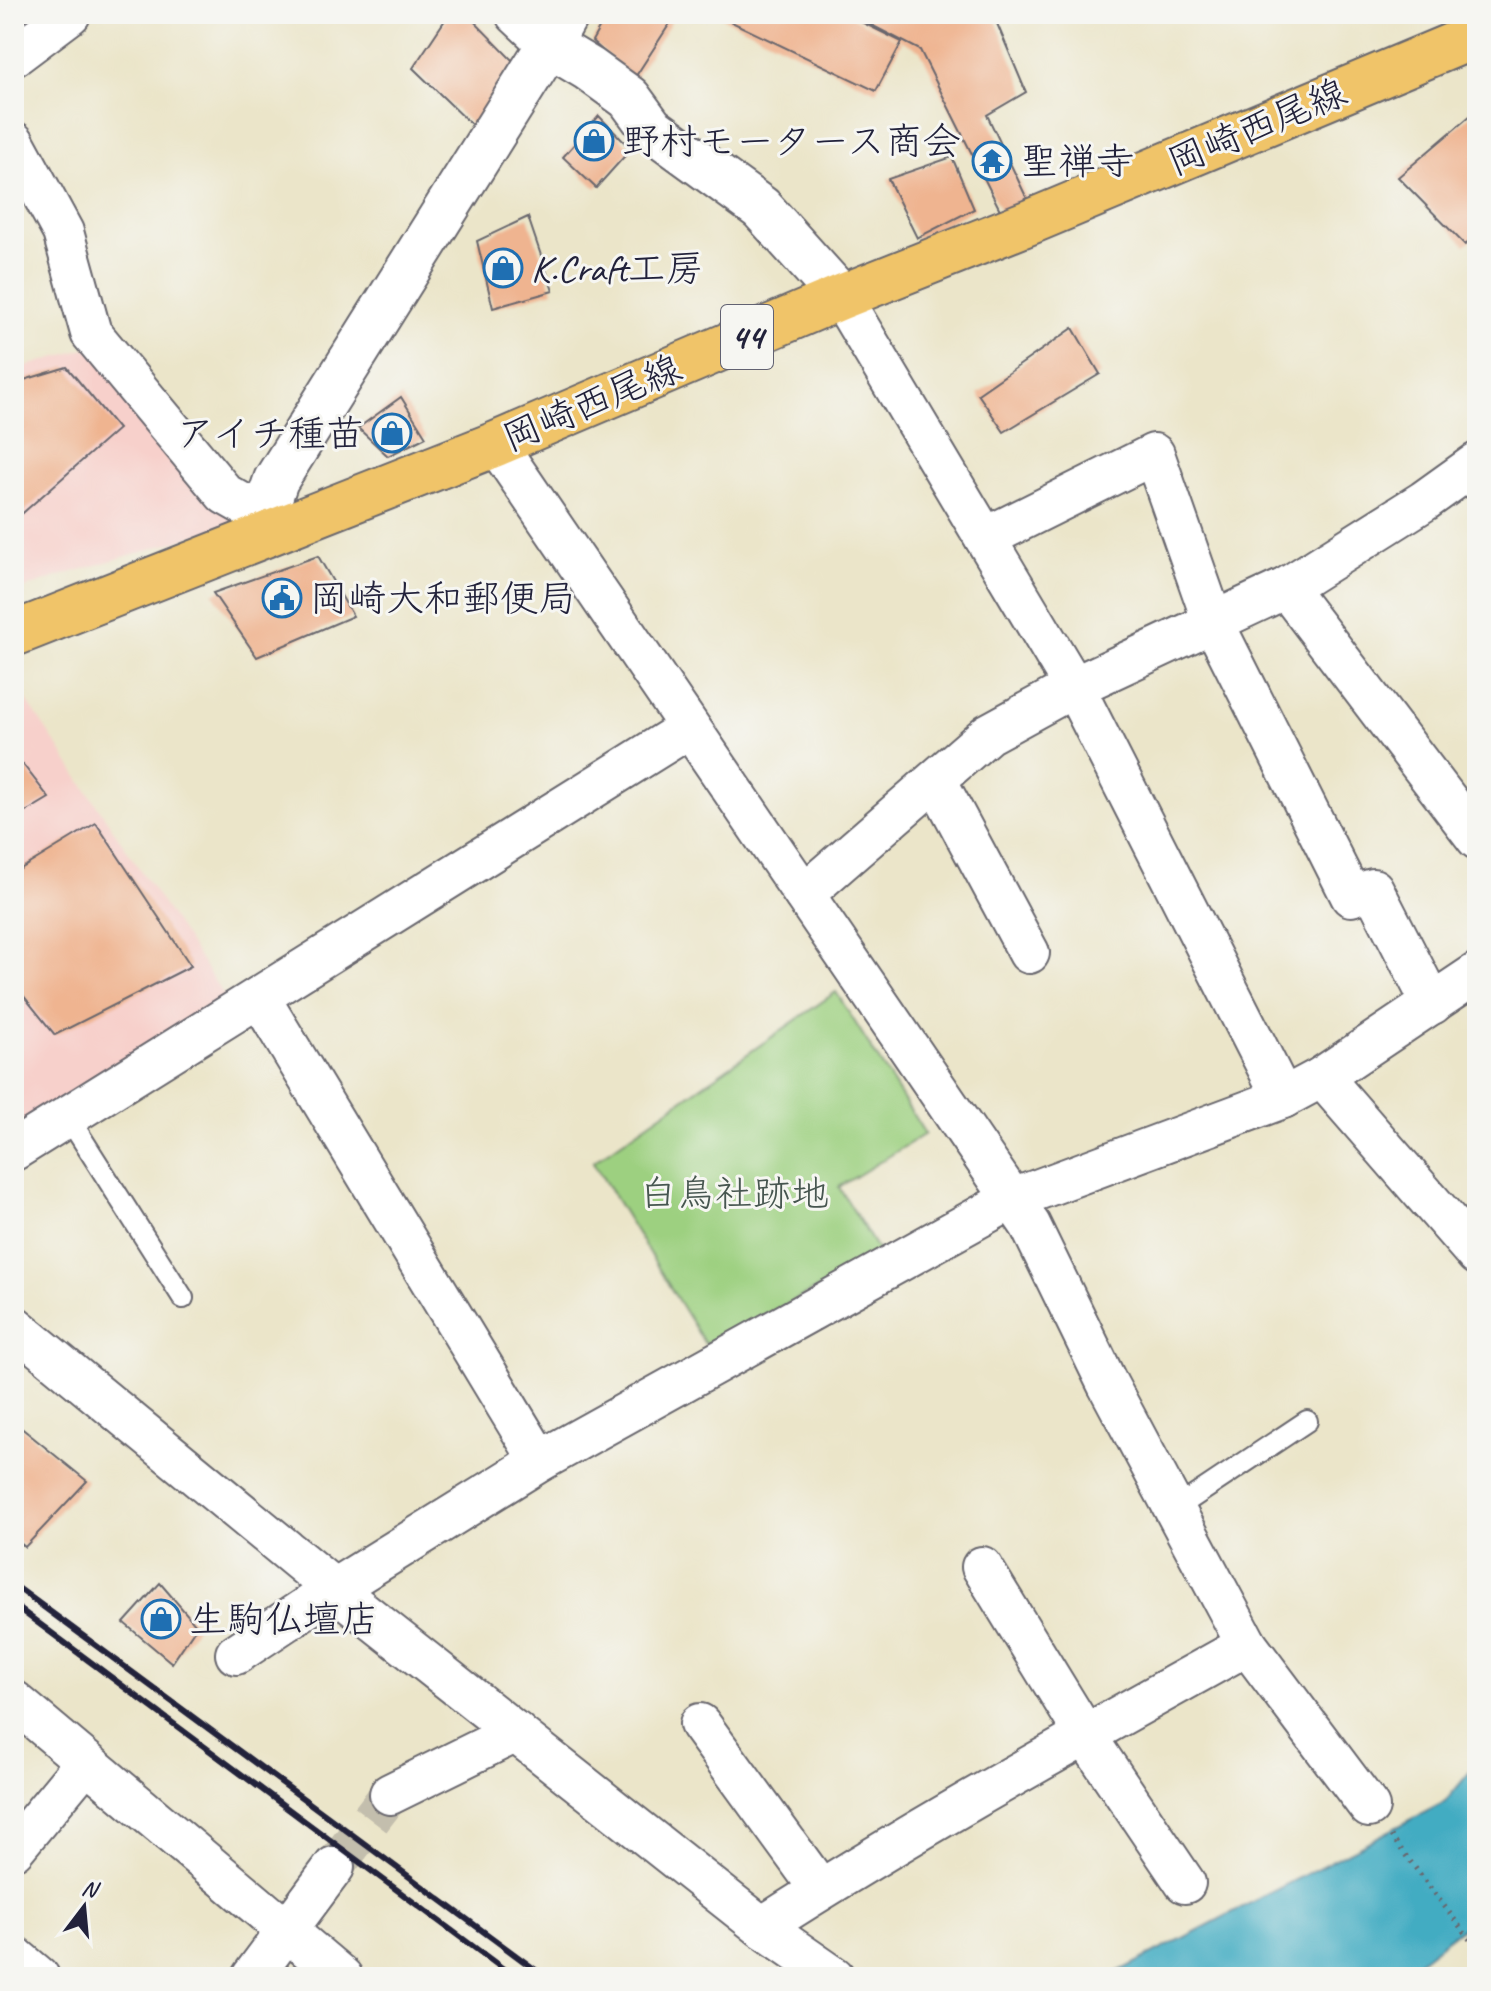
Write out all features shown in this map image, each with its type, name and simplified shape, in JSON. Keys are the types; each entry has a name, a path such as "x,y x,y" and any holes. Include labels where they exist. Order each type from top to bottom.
{"main road":[{"name":"岡崎西尾線","path":"14,634 260,527 496,444 841,297 1030,222 1477,35"}],"street":[{"path":"14,56 70,14"},
{"path":"516,14 558,30 589,69 629,98 651,128 761,208 841,297 1074,687 1283,1098"},
{"path":"14,142 63,232 91,333 225,494 260,527 276,480 558,30"},
{"path":"496,444 1030,1225 1108,1385 1247,1645 1369,1807"},
{"path":"985,538 1154,454 1213,622 1351,896 1373,889 1432,1004"},
{"path":"804,894 988,734 1074,687 1286,588 1424,501 1477,463"},
{"path":"1286,588 1477,839"},
{"path":"14,1150 689,728"},
{"path":"936,780 1029,953"},
{"path":"236,1654 540,1461 1010,1200 1283,1098 1322,1077 1477,973"},
{"path":"259,997 540,1461"},
{"path":"1322,1077 1477,1255"},
{"path":"14,1326 334,1589 762,1927 834,1977"},
{"path":"982,1567 1085,1735 1185,1883"},
{"path":"762,1927 820,1889 1247,1645"},
{"path":"14,1701 342,1977"},
{"path":"700,1724 820,1889"},
{"path":"390,1794 516,1732"},
{"path":"17,1841 85,1763"},
{"path":"252,1977 334,1867"},
{"path":"14,1956 39,1977"}],"lane":[{"path":"68,1117 183,1298"},
{"path":"1175,1509 1307,1421"}],"path":[{"path":"1369,1807 1477,1949"}],"shaded area":[{"path":"94,346 234,524 14,592 14,370"},
{"path":"22,693 235,1012 14,1134 14,695"}],"green space":[{"name":"白鳥社跡地","path":"836,992 925,1134 839,1187 882,1257 705,1344 593,1162"}],"water":[{"path":"1477,1763 1477,1916 1398,1977 1108,1977 1445,1802"}],"building":[{"path":"449,14 467,14 516,64 473,126 413,68"},
{"path":"607,14 676,14 634,79 592,41"},
{"path":"715,14 845,14 902,42 876,91"},
{"name":"聖禅寺","path":"850,14 993,14 1026,92 987,115 1031,207 1003,216 920,50"},
{"path":"1477,110 1477,236 1465,245 1398,177"},
{"path":"599,116 631,149 596,188 563,157"},
{"path":"952,157 974,209 917,238 888,179"},
{"path":"528,217 553,291 493,308 477,241"},
{"path":"1073,328 1100,374 1004,432 978,394"},
{"path":"67,367 118,429 16,519 14,383"},
{"path":"401,397 426,437 388,456 358,428"},
{"path":"318,556 353,616 257,657 213,593"},
{"path":"14,753 49,798 14,819"},
{"path":"96,823 191,966 55,1035 14,984 14,873"},
{"path":"14,1422 87,1481 25,1547 14,1538"},
{"path":"160,1583 197,1626 172,1663 124,1623"}],"tunnel":[{"path":"334,1867 390,1794"}],"railway":[{"path":"14,1585 545,1977"},
{"path":"14,1605 514,1977"}],"place":[{"name":"野村モータース商会","path":"594,141"},
{"name":"聖禅寺","path":"992,161"},
{"name":"K.Craft工房","path":"503,268"},
{"name":"アイチ種苗","path":"392,433"},
{"name":"岡崎大和郵便局","path":"282,598"},
{"name":"生駒仏壇店","path":"161,1619"}]}
